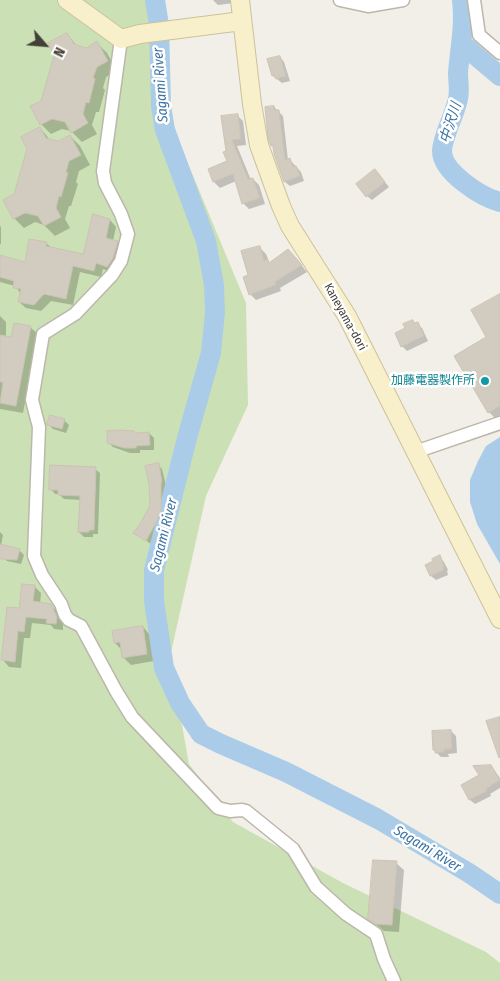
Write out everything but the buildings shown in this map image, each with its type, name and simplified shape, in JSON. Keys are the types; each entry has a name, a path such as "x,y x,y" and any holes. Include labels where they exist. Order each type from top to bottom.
{"street":[{"path":"67,0 121,39"},
{"path":"340,0 368,6 403,0"},
{"path":"474,0 479,35 500,53"},
{"name":"Kaneyama-dori","path":"241,1 258,145 278,199 290,226 347,316 500,619"},
{"path":"121,39 140,34 242,21"},
{"path":"121,39 103,171 105,183 122,214 128,234 121,261 112,275 75,314 43,334 32,400 39,427 34,556 42,575 61,604 65,616 81,626 132,717 218,808 230,812 246,811 293,849 316,887 346,914 376,934 384,960 394,981"},
{"path":"415,452 500,423"}],"green space":[{"path":"0,0 151,0 159,94 246,303 248,405 206,496 170,657 189,764 233,822 343,883 486,952 500,963 500,981 0,981"}],"water":[{"path":"500,437 500,564 477,524 470,502 470,480 486,446"}],"waterway":[{"name":"Sagami River","path":"155,0 159,25 161,106 165,130 206,241 214,285 215,312 211,353 187,438 154,570 154,601 164,668 180,703 201,734 286,772 378,819 469,873 500,894"},
{"name":"中沢川","path":"462,0 463,19 458,73 459,96 442,151 448,167 455,175 473,189 500,202"},
{"name":"中沢川","path":"462,44 500,76"}],"place":[{"name":"加藤電器製作所","path":"485,381"}]}
